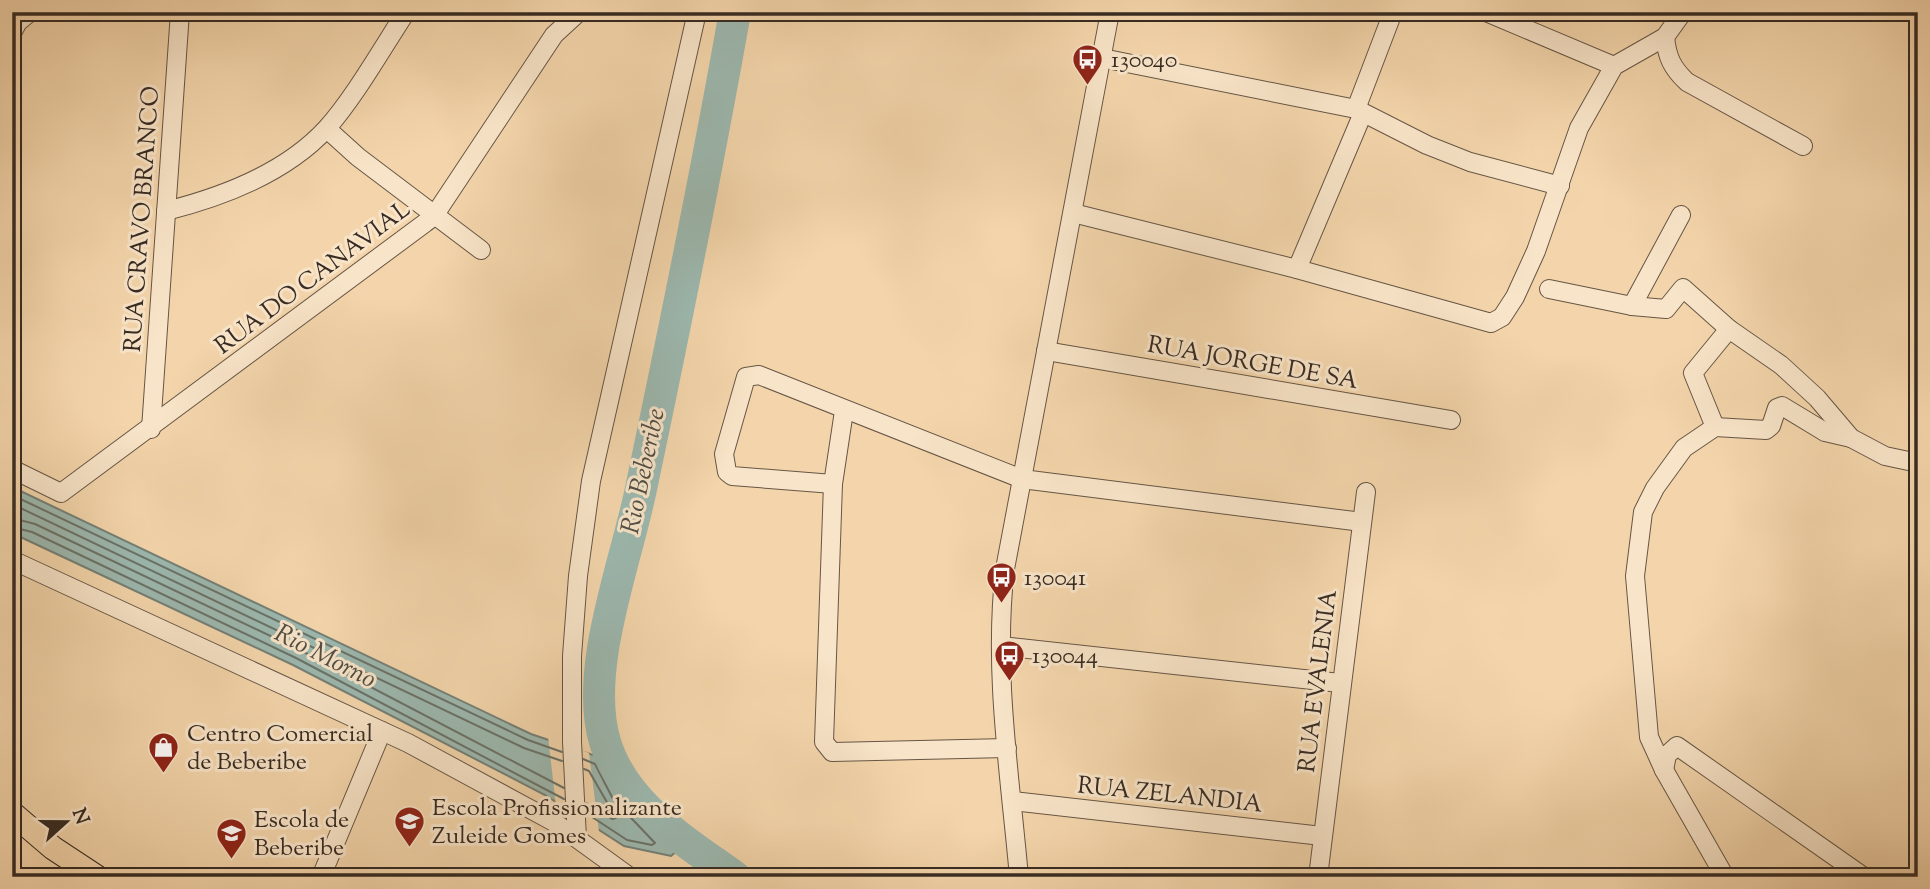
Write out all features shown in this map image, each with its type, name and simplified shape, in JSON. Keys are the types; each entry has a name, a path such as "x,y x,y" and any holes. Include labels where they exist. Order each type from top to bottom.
{"main road":[{"path":"12,813 54,848 97,877"}],"street":[{"path":"12,33 18,22 30,12"},
{"name":"RUA CRAVO BRANCO","path":"151,429 180,12"},
{"path":"166,211 213,199 245,184 289,159 327,129 407,12"},
{"name":"RUA DO CANAVIAL","path":"12,469 61,493 151,429 433,216 547,44 579,12"},
{"path":"578,830 572,742 573,642 591,481 697,12"},
{"path":"1019,877 1000,646 1004,569 1110,12"},
{"path":"1297,269 1359,111 1394,12"},
{"path":"1486,12 1614,66"},
{"path":"1073,213 1297,269 1484,324 1502,317 1511,304 1536,250 1579,128 1614,66 1665,37 1683,12"},
{"path":"1665,37 1666,54 1675,71 1687,82 1802,146"},
{"path":"1102,58 1359,111 1470,162 1560,186"},
{"path":"327,129 433,216 481,250"},
{"path":"1632,306 1681,215"},
{"path":"1549,289 1632,306 1666,309 1683,288 1729,330 1781,365 1817,398 1852,438"},
{"path":"1715,427 1693,373 1729,330"},
{"name":"RUA JORGE DE SA","path":"1046,351 1451,420"},
{"path":"833,484 732,475 724,465 724,454 743,383 752,375 1022,479 1362,522"},
{"path":"1725,877 1664,770 1649,737 1634,576 1643,512 1655,488 1684,448 1715,427 1766,429 1771,426 1777,408 1782,406 1825,432 1852,438 1885,456 1918,463"},
{"path":"844,411 833,484 823,735 826,748 832,752 1007,748"},
{"name":"RUA EVALENIA","path":"1318,877 1340,683 1366,492"},
{"path":"12,560 382,731 554,822 578,830 630,877"},
{"path":"1000,646 1340,683"},
{"path":"321,877 382,731"},
{"path":"1664,770 1667,755 1676,746 1864,877"},
{"name":"RUA ZELANDIA","path":"1013,801 1322,836"}],"water":[{"name":"Rio Morno","path":"12,487 531,734 599,757 618,794 677,851 671,856 624,846 545,795 293,665 12,533"}],"pier":[{"path":"548,736 589,753 599,832 556,806"}],"waterway":[{"name":"Rio Beberibe","path":"735,12 679,307 642,484 610,614 599,681 600,713 605,742 626,785 658,820 735,877"}],"place":[{"name":"130040","path":"1088,86"},
{"name":"130041","path":"1001,604"},
{"name":"130044","path":"1009,682"},
{"name":"Centro Comercial de Beberibe","path":"164,774"},
{"name":"Escola Profissionalizante Zuleide Gomes","path":"409,848"},
{"name":"Escola de Beberibe","path":"231,860"}]}
